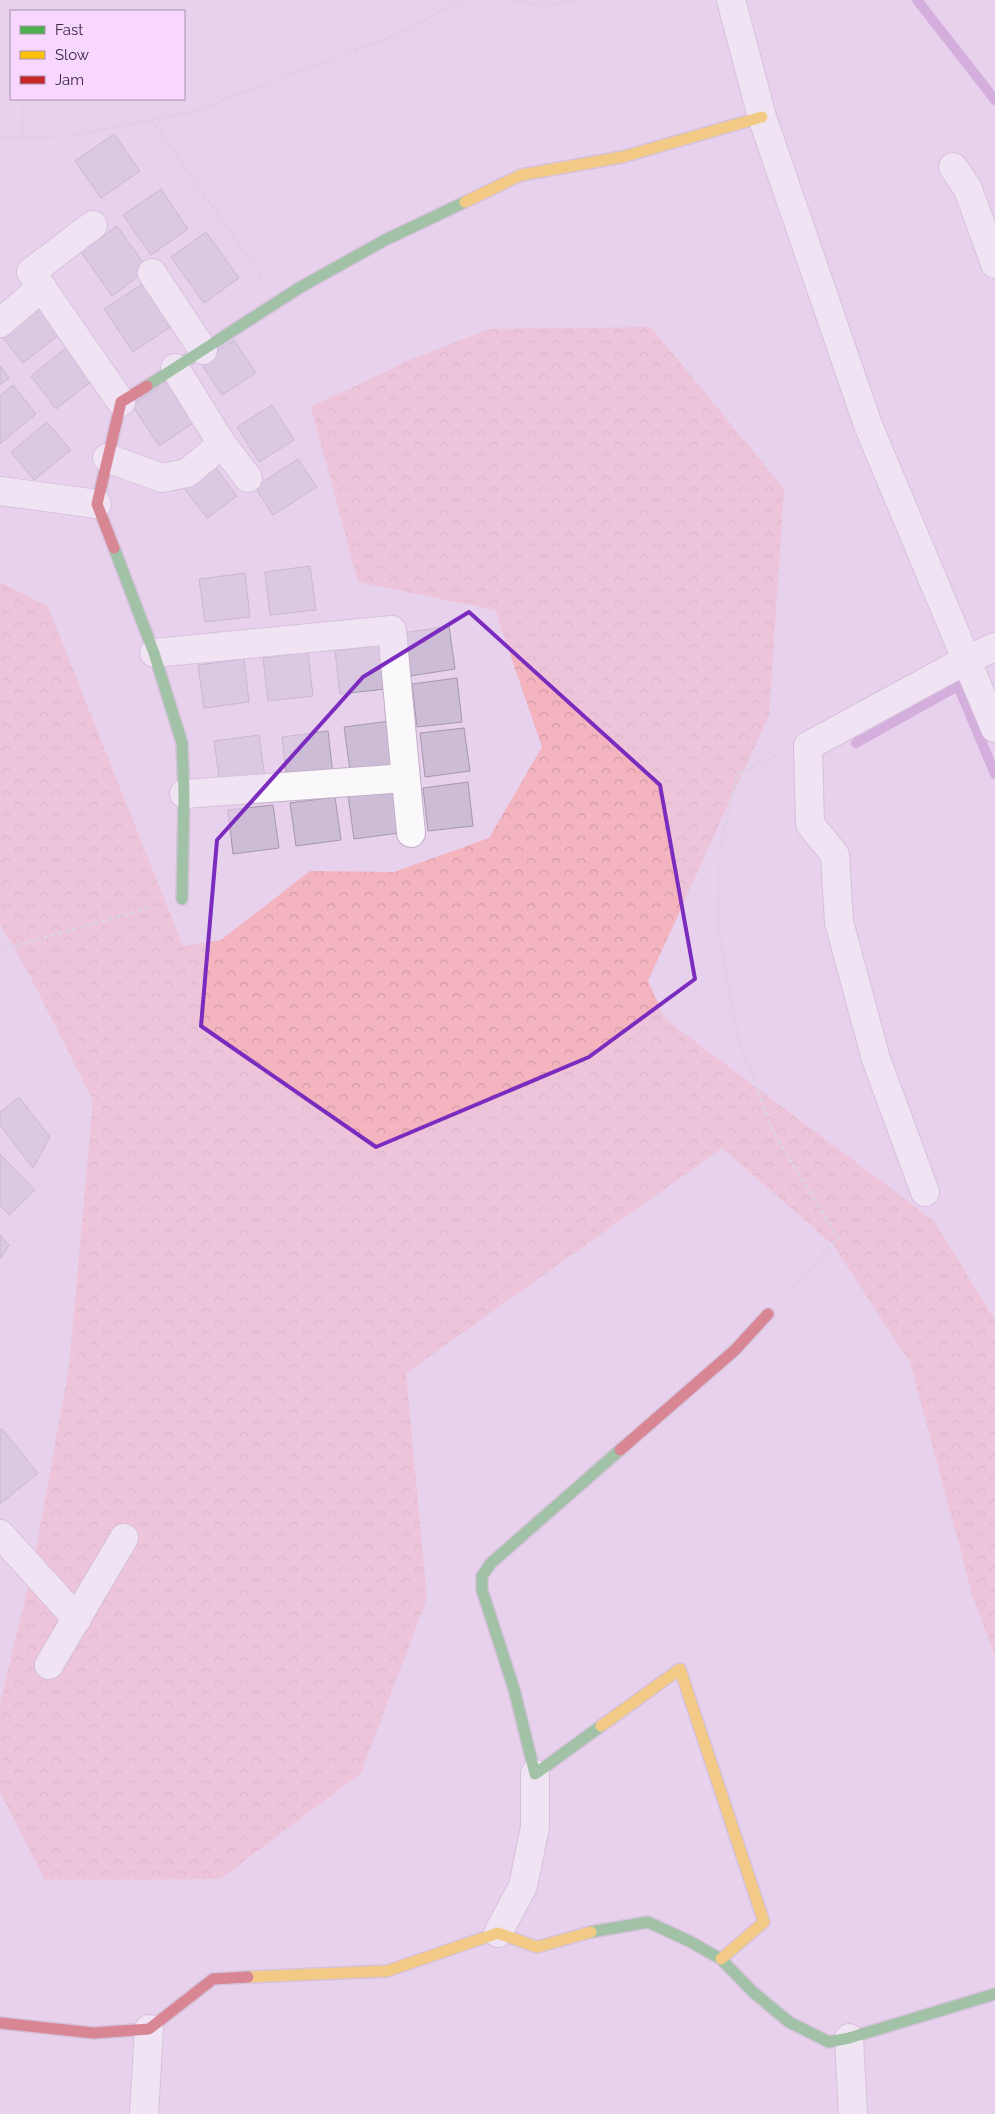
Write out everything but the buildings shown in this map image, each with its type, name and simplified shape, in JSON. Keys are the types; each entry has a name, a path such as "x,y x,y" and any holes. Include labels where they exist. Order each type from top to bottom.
{"street":[{"path":"731,0 762,117 868,425 995,728"},
{"path":"182,899 184,794 182,743 154,653 98,504 106,458 122,402 279,301 385,240 521,175 622,157 762,117"},
{"path":"953,167 968,189 995,264"},
{"path":"93,225 31,272 122,402"},
{"path":"152,274 203,350"},
{"path":"0,322 42,287"},
{"path":"174,368 222,444 248,478"},
{"path":"106,458 162,478 187,473 222,444"},
{"path":"0,491 98,504"},
{"path":"154,653 392,630 411,833"},
{"path":"925,1192 876,1059 839,922 835,854 810,824 808,746 966,660 995,647"},
{"path":"184,794 405,778"},
{"path":"498,1933 523,1886 535,1828 535,1774 514,1688 482,1590 482,1576 491,1563 735,1350 768,1314"},
{"path":"0,1534 77,1618"},
{"path":"49,1666 124,1538"},
{"path":"535,1774 680,1669 764,1922 721,1959"},
{"path":"0,2023 94,2033 148,2029 213,1979 387,1971 498,1933 537,1947 600,1930 648,1922 689,1941 721,1959 753,1992 789,2022 829,2042 849,2038 995,1994"},
{"path":"144,2114 148,2029"},
{"path":"849,2038 853,2114"}],"path":[{"path":"0,138 69,136 192,112 393,36 463,0"},
{"path":"512,0 542,6 577,0"},
{"path":"23,138 24,100"},
{"path":"151,119 279,301"},
{"path":"768,1314 838,1238 772,1130 737,1033 719,933 720,848 737,774 787,749 808,746"},
{"path":"0,950 182,899"}],"highlighted area":[{"path":"469,612 660,785 695,979 589,1057 376,1147 201,1026 217,840 363,677"}],"green space":[{"path":"651,327 784,489 769,715 648,981 665,1019 934,1221 995,1320 995,1657 973,1597 910,1362 833,1245 722,1148 406,1373 427,1598 361,1773 220,1879 45,1880 0,1792 0,1704 34,1561 69,1367 93,1100 28,972 0,924 0,582 48,607 183,946 221,940 310,871 394,872 489,838 542,747 495,610 358,582 311,407 410,360 489,329"}],"waterway":[{"path":"917,0 995,100"},
{"path":"962,684 958,686 995,774"},
{"path":"856,743 958,686"}],"traffic: fast":[{"path":"147,386 299,288 385,240 465,202"},
{"path":"114,548 154,653 182,743 184,794 182,899"},
{"path":"601,1726 535,1774 514,1689 482,1590 482,1576 491,1563 620,1450"},
{"path":"591,1932 648,1922 689,1941 721,1959 753,1992 789,2022 829,2042 849,2038 995,1994"}],"traffic: slow":[{"path":"465,202 521,175 622,157 762,117"},
{"path":"601,1726 680,1669 764,1922 721,1959"},
{"path":"248,1977 387,1971 498,1933 537,1947 591,1932"}],"traffic: jam":[{"path":"114,548 97,504 121,402 147,386"},
{"path":"620,1450 735,1350 768,1314"},
{"path":"0,2023 94,2033 149,2029 213,1979 248,1977"}]}
